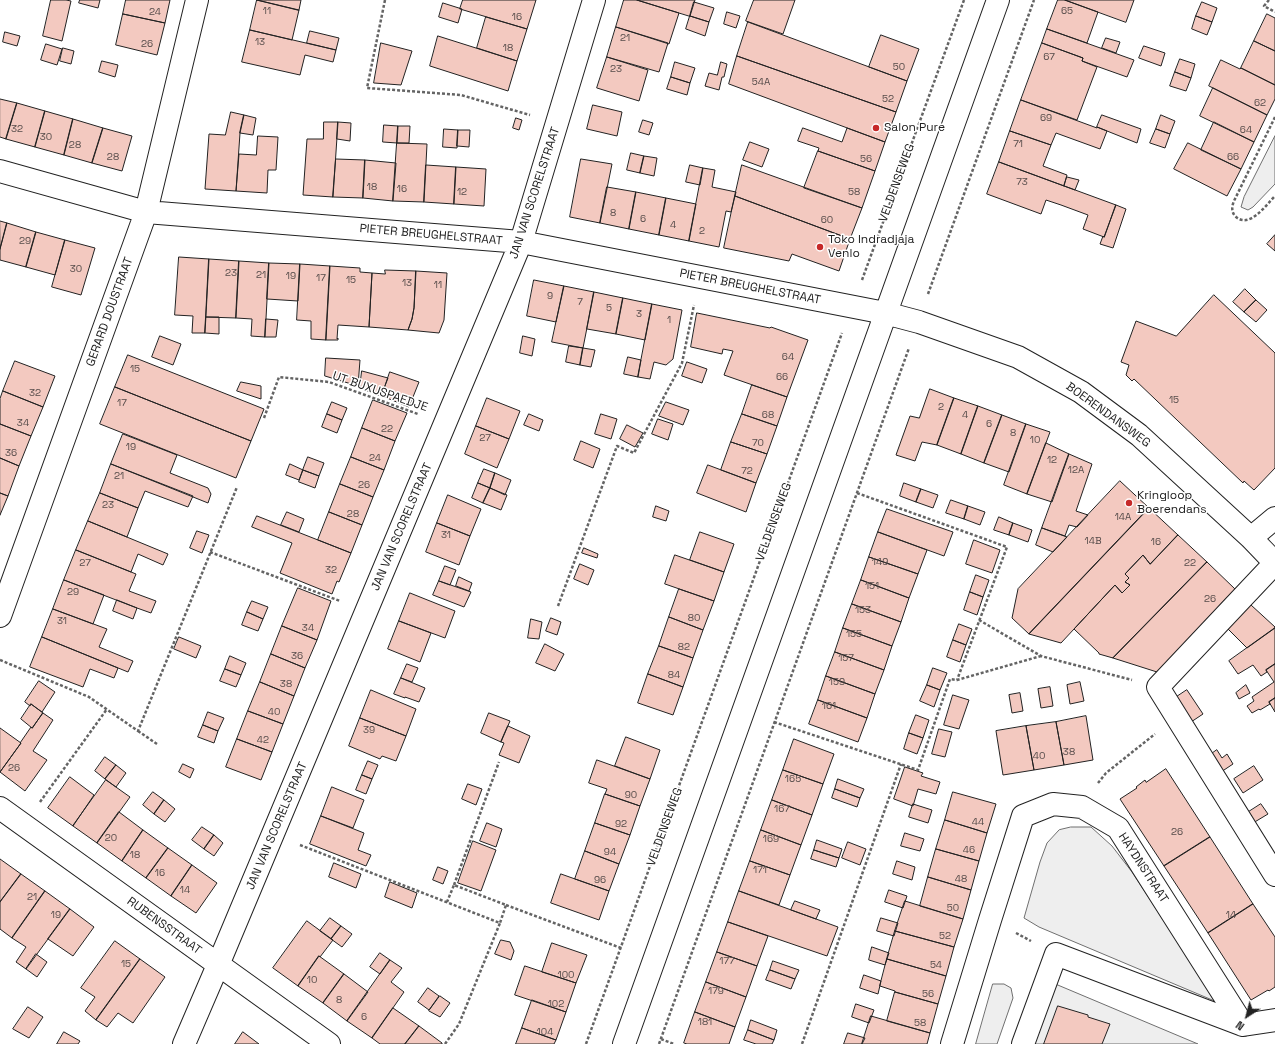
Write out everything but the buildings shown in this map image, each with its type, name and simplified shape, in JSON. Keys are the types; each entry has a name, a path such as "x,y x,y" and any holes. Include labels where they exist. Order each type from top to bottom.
{"street":[{"name":"GERARD DOUSTRAAT","path":"0,616 146,212 197,0"},
{"name":"JAN VAN SCORELSTRAAT","path":"184,1044 521,242 594,0"},
{"path":"624,1044 998,0"},
{"name":"PIETER BREUGHELSTRAAT","path":"0,171 146,212 521,242 885,313"},
{"name":"BOERENDANSWEG","path":"885,313 919,322 1018,357 1081,392 1140,435 1251,538 1275,563"},
{"path":"1251,538 1275,518"},
{"path":"1275,563 1158,687 1275,875"},
{"name":"HAYDNSTRAAT","path":"952,1044 1023,816 1053,804 1082,807 1118,828 1243,1024"},
{"name":"RUBENSSTRAAT","path":"0,808 329,1044"},
{"path":"1023,1044 1056,954 1243,1024 1275,1020"}],"path":[{"path":"385,0 366,88 461,95 557,122"},
{"name":"VELDENSEWEG","path":"586,1044 964,0"},
{"path":"659,1044 1034,0"},
{"path":"1269,0 1264,6 1275,12"},
{"path":"1275,118 1234,201 1232,207 1233,213 1236,217 1244,221 1252,219 1275,196"},
{"path":"558,606 616,446 634,453 682,363 700,277"},
{"name":"UT BUXUSPAEDJE","path":"264,418 279,377 329,382 445,424"},
{"path":"138,731 237,487"},
{"path":"857,493 1006,547 957,680"},
{"path":"210,552 367,611"},
{"path":"979,620 1041,656 1158,687"},
{"path":"774,722 918,770 950,679 957,680 1041,656"},
{"path":"0,660 90,698 157,744"},
{"path":"24,825 106,709"},
{"path":"1082,807 1106,773 1177,717"},
{"path":"447,902 499,762"},
{"path":"802,1044 901,764"},
{"path":"273,834 500,923"},
{"path":"454,885 506,906 621,948"},
{"path":"445,1044 459,1024 506,906"},
{"path":"990,920 1056,954"},
{"path":"661,1039 674,1044"}],"shaded area":[{"path":"1275,136 1275,184 1253,207 1248,210 1241,207 1244,197"},
{"path":"1071,827 1091,827 1112,846 1132,872 1217,1002 1039,927 1024,918 1047,843 1059,830"},
{"path":"1053,983 1198,1044 1033,1044"},
{"path":"993,984 1004,984 1011,988 1013,998 997,1044 976,1044"}],"place":[{"name":"Salon Pure","path":"876,128"},
{"name":"Toko Indradjaja Venlo","path":"820,247"},
{"name":"Kringloop Boerendans","path":"1129,503"}]}
